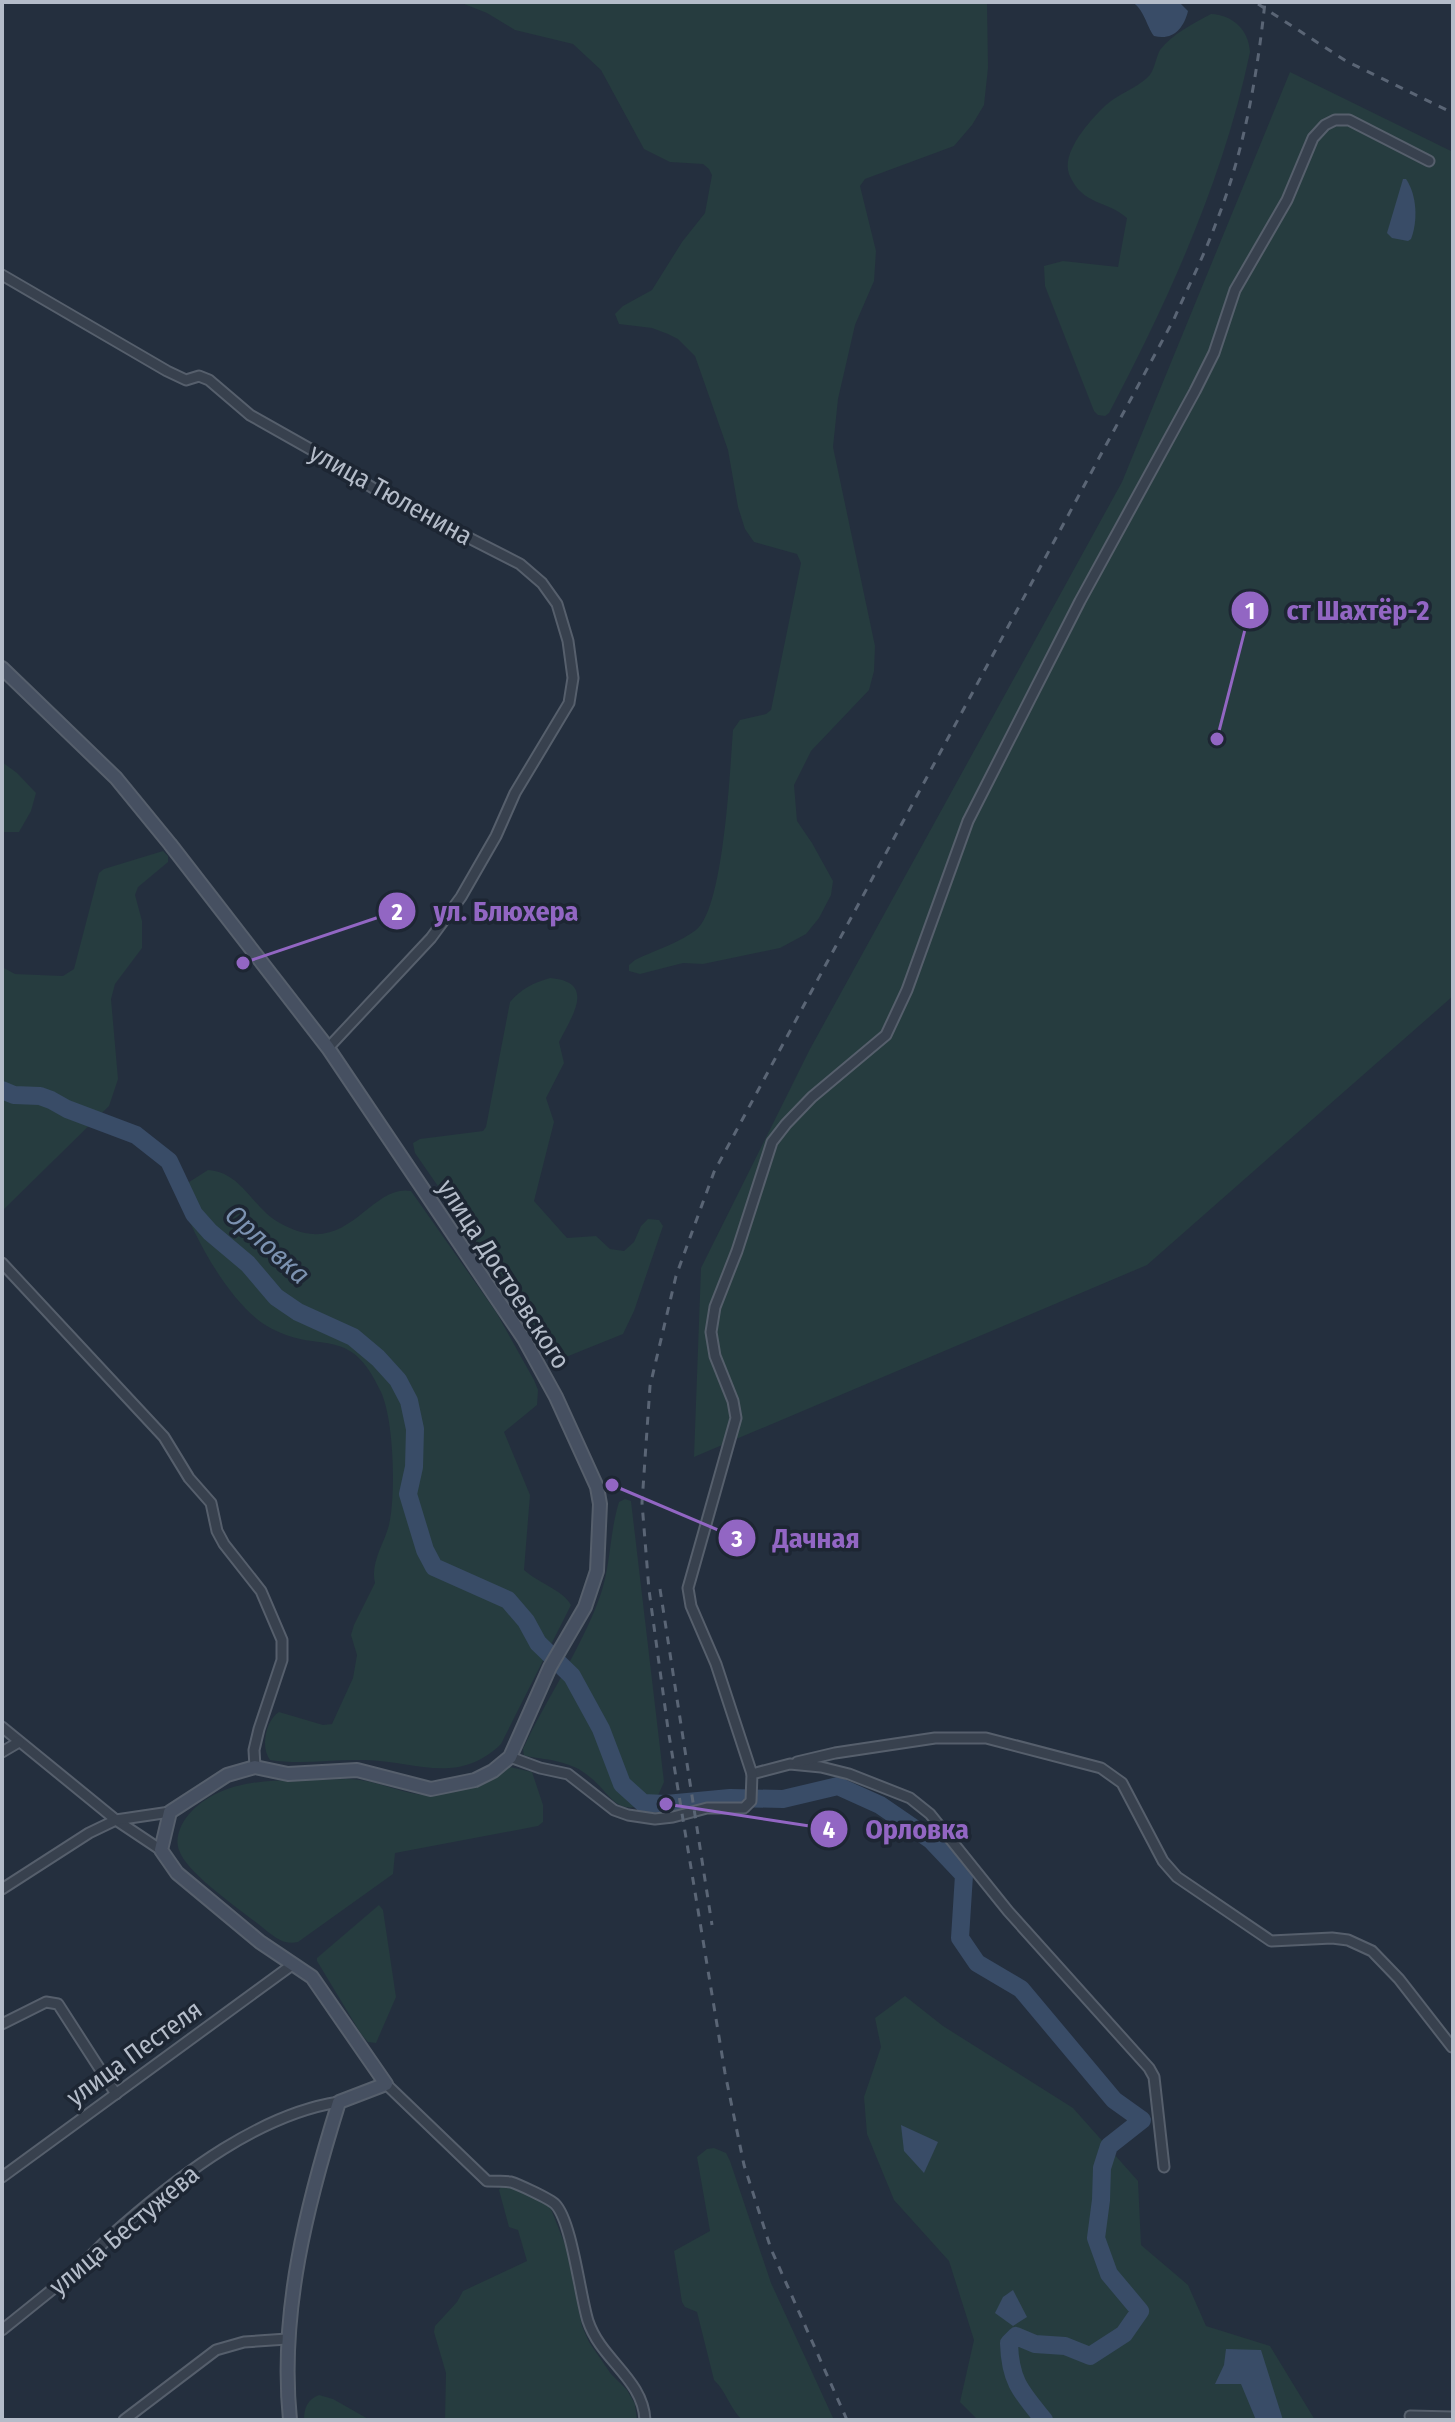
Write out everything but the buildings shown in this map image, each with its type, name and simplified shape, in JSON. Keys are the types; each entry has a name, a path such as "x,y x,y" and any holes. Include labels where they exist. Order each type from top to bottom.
{"main road":[{"name":"улица Достоевского","path":"2,668 116,778 328,1048 524,1339 556,1397 597,1487 600,1528 597,1571 585,1607 550,1667 510,1757"},
{"path":"286,2417 287,2339 294,2283 319,2166 339,2102 386,2084 312,1977 260,1942 177,1873 161,1850 170,1812 227,1775 255,1767 288,1774 357,1770 431,1789 475,1780 510,1757"}],"street":[{"path":"510,1757 568,1774 614,1810 644,1818 673,1817 707,1808 744,1808 751,1796 752,1774 716,1664 691,1606 688,1588 736,1418 713,1347 711,1332 715,1307 737,1251 772,1142 812,1097 886,1035 907,990 968,821 1080,601 1195,391 1214,353 1235,290 1287,200 1313,138 1325,125 1335,120 1349,120 1429,161"},
{"name":"улица Тюленина","path":"2,275 186,380 199,376 209,380 250,415 381,493 520,564 542,583 557,604 568,641 573,678 569,703 515,793 496,836 461,897 431,938 328,1048"},
{"path":"2,1263 164,1437 189,1478 211,1503 217,1531 224,1544 261,1591 282,1640 282,1660 259,1729 254,1750 255,1767"},
{"path":"2,1727 116,1820 161,1850"},
{"path":"752,1774 878,1745 935,1738 986,1738 1101,1768 1122,1783 1163,1861 1177,1877 1271,1941 1332,1938 1348,1940 1372,1951 1399,1979 1452,2047"},
{"path":"2,1752 19,1742"},
{"path":"790,1764 849,1774 910,1798 930,1814 1008,1911 1149,2068 1154,2077 1164,2167"},
{"path":"2,1889 89,1833 116,1820 170,1812"},
{"name":"улица Пестеля","path":"2,2177 292,1965"},
{"path":"2,2024 46,2002 58,2004 116,2094"},
{"path":"386,2084 487,2181 512,2182 555,2204 565,2225 589,2323 613,2363 637,2389 643,2401 645,2420"},
{"name":"улица Бестужева","path":"2,2330 178,2180 239,2141 290,2114 339,2102"},
{"path":"124,2420 216,2350 244,2342 287,2339"},
{"path":"1410,2416 1453,2417"}],"green space":[{"path":"459,2 987,2 988,68 984,105 972,125 954,146 865,179 860,186 876,251 874,281 855,325 838,399 833,447 875,646 874,671 869,690 811,751 794,785 797,821 833,881 831,895 819,918 806,934 780,948 703,964 683,963 640,974 629,971 629,965 635,960 690,934 706,917 724,836 733,730 740,720 771,710 801,563 797,554 754,542 745,529 728,450 695,356 678,339 652,328 619,324 615,314 652,290 682,242 705,213 712,175 703,164 670,162 644,149 601,70 573,44 515,30 487,13"},
{"path":"1211,14 1233,21 1247,37 1250,52 1239,99 1210,192 1173,282 1109,413 1098,415 1045,286 1044,266 1063,261 1118,267 1127,218 1081,192 1069,174 1069,156 1079,136 1100,111 1150,75 1165,44"},
{"path":"1290,72 1453,152 1453,996 1147,1265 694,1457 701,1268 810,1049 1122,482"},
{"path":"2,762 36,793 31,811 19,832 2,832"},
{"path":"163,851 168,856 168,862 138,887 135,895 142,921 142,948 115,984 111,999 118,1079 109,1106 2,1211 2,967 15,974 63,976 74,969 99,873"},
{"path":"550,978 573,986 577,1002 559,1042 564,1063 546,1098 554,1122 534,1201 567,1238 596,1236 610,1249 624,1251 634,1242 648,1219 659,1220 663,1226 623,1334 556,1361 547,1357 516,1299 415,1153 413,1143 420,1139 483,1131 510,1002 528,987"},
{"path":"208,1170 234,1180 270,1216 305,1233 322,1234 337,1230 386,1196 398,1191 411,1191 496,1312 534,1380 538,1390 537,1405 504,1432 530,1495 524,1570 562,1595 571,1605 501,1744 485,1757 452,1768 436,1768 364,1760 294,1762 270,1760 267,1755 266,1734 274,1716 279,1712 323,1725 332,1724 353,1678 357,1655 351,1635 375,1583 376,1561 389,1525 393,1477 391,1438 381,1392 357,1356 345,1348 286,1335 267,1326 239,1302 227,1286 204,1250 179,1197 186,1184"},
{"path":"625,1499 631,1501 664,1782 656,1800 631,1807 615,1802 580,1770 556,1761 524,1756 523,1749 573,1656 599,1599 619,1502"},
{"path":"510,1767 532,1772 543,1805 543,1822 538,1826 395,1853 393,1874 298,1942 286,1942 275,1937 218,1893 193,1871 179,1850 180,1830 191,1812 204,1801 234,1787 267,1781 349,1779 413,1794 431,1795 473,1787"},
{"path":"379,1905 383,1910 396,1997 376,2043 368,2042 361,2034 317,1958"},
{"path":"905,1996 943,2026 1073,2108 1138,2181 1141,2245 1188,2285 1206,2326 1270,2346 1315,2420 978,2420 960,2402 974,2340 949,2261 894,2200 867,2134 864,2097 881,2047 875,2018"},
{"path":"714,2148 726,2153 730,2161 771,2283 834,2420 742,2420 714,2380 697,2312 685,2307 682,2302 674,2251 710,2231 697,2157"},
{"path":"503,2183 512,2183 549,2204 566,2247 582,2326 611,2374 627,2390 635,2404 637,2420 445,2420 446,2373 435,2326 463,2291 527,2261 518,2230 509,2227 499,2190"},
{"path":"319,2395 333,2399 370,2420 304,2420 307,2405"}],"water":[{"path":"1132,2 1179,2 1188,11 1177,32 1167,37 1154,36 1142,13"},
{"path":"1403,179 1410,185 1415,208 1413,232 1408,241 1392,238 1387,233"},
{"path":"901,2125 938,2142 924,2173 904,2151"},
{"path":"1013,2290 1027,2317 1013,2326 995,2313 1003,2297"},
{"path":"1226,2349 1261,2350 1283,2420 1256,2420 1241,2384 1215,2384 1224,2365"}],"waterway":[{"name":"Орловка","path":"2,1090 14,1095 40,1096 136,1135 169,1161 194,1214 248,1264 276,1297 298,1312 353,1337 398,1380 409,1401 415,1429 414,1467 408,1494 425,1550 434,1567 508,1600 526,1621 538,1643 572,1676 601,1729 622,1784 643,1803 730,1798 783,1799 838,1786 880,1805 931,1840 964,1875 960,1938 977,1963 1021,1989 1114,2100 1142,2120 1109,2146 1102,2168 1096,2238 1109,2274 1140,2311 1124,2334 1090,2356 1065,2346 1035,2344 1016,2336 1009,2343 1014,2377 1044,2420"}],"railway":[{"path":"847,2420 771,2249 744,2165 725,2073 668,1729 649,1590 642,1503 650,1386 676,1276 714,1172 1174,319 1201,259 1226,196 1242,142 1265,2"},
{"path":"1258,4 1346,61 1453,113"},
{"path":"660,1589 712,1925"}],"place":[{"name":"ст Шахтёр-2","path":"1217,739"},
{"name":"ул. Блюхера","path":"243,963"},
{"name":"Дачная","path":"612,1485"},
{"name":"Орловка","path":"666,1804"}]}
